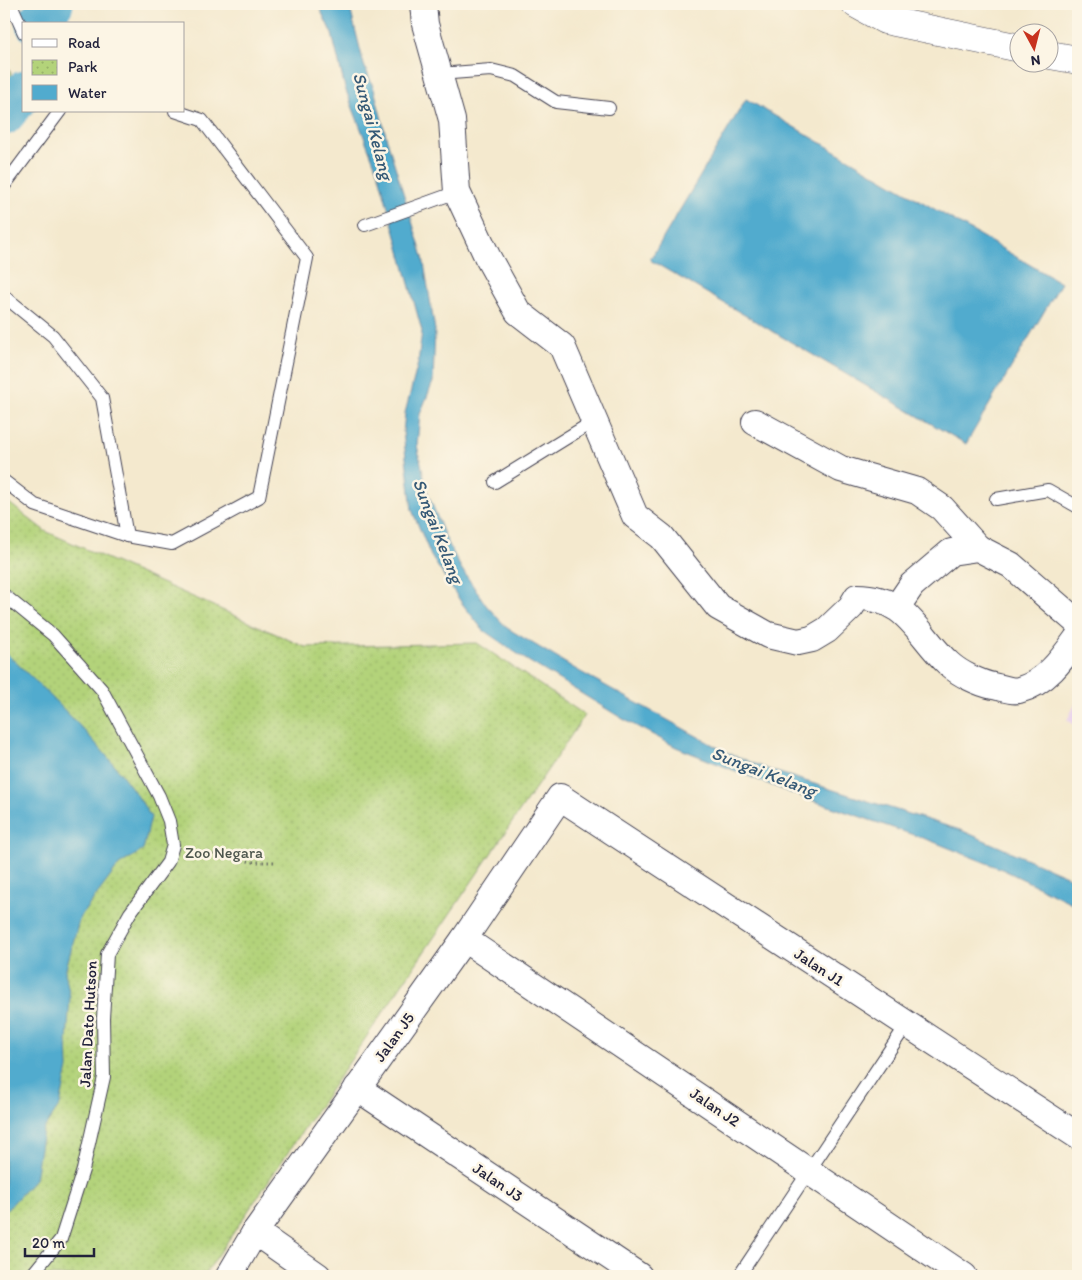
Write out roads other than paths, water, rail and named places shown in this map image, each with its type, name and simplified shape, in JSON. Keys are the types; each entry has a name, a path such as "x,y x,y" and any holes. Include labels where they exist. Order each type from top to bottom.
{"highway":[{"path":"856,4 884,20 1010,46"}],"street":[{"path":"423,4 425,24 452,120 458,192 487,256 518,312 562,346 635,516 662,537 718,607 768,635 798,642 812,639 827,630 851,607 857,597 872,597 897,607 926,635 949,664 983,684 1018,691 1042,679 1062,659 1078,637"},
{"path":"755,422 841,469 917,491 942,508 978,548 1011,566 1078,623"},
{"path":"897,607 912,585 951,552 978,548"},
{"name":"Jalan J5","path":"229,1276 255,1232 464,939 560,797"},
{"name":"Jalan J1","path":"560,797 1078,1136"},
{"name":"Jalan J2","path":"464,939 964,1276"},
{"name":"Jalan J3","path":"358,1088 639,1276"},
{"path":"255,1232 318,1276"}],"lane":[{"path":"13,8 22,28"},
{"path":"440,74 491,70 514,76 556,102 609,108"},
{"path":"4,186 59,112"},
{"path":"4,481 35,504 127,536 172,544 259,497 308,258 202,120 179,112"},
{"path":"365,225 458,192"},
{"path":"4,296 53,336 102,398 127,536"},
{"path":"495,482 594,421"},
{"path":"996,499 1048,490 1078,507"},
{"name":"Jalan Dato Hutson","path":"4,595 53,634 102,690 159,796 169,821 174,845 168,862 130,913 108,954 102,1018 104,1077 83,1170 61,1239 31,1276"},
{"path":"739,1276 907,1024"}],"water":[{"name":"Sungai Kelang","path":"314,4 349,4 364,65 374,89 387,140 423,257 435,330 433,382 420,414 417,445 427,491 445,537 461,568 486,605 507,628 577,670 724,751 770,770 963,831 1078,881 1078,906 1004,870 934,842 788,792 676,747 623,719 525,659 483,630 461,602 431,556 412,510 403,432 405,413 418,363 422,331 379,175 345,88 332,34 321,11"},
{"path":"746,99 1061,283 966,444 650,260"},
{"path":"4,651 64,709 102,750 151,817 143,850 119,865 80,917 65,972 70,997 67,1041 68,1068 60,1105 43,1130 35,1179 4,1213"}],"waterway":[{"path":"38,22 53,4"},
{"path":"4,115 22,93"}],"park label":[{"name":"Zoo Negara","path":"224,852"}]}
